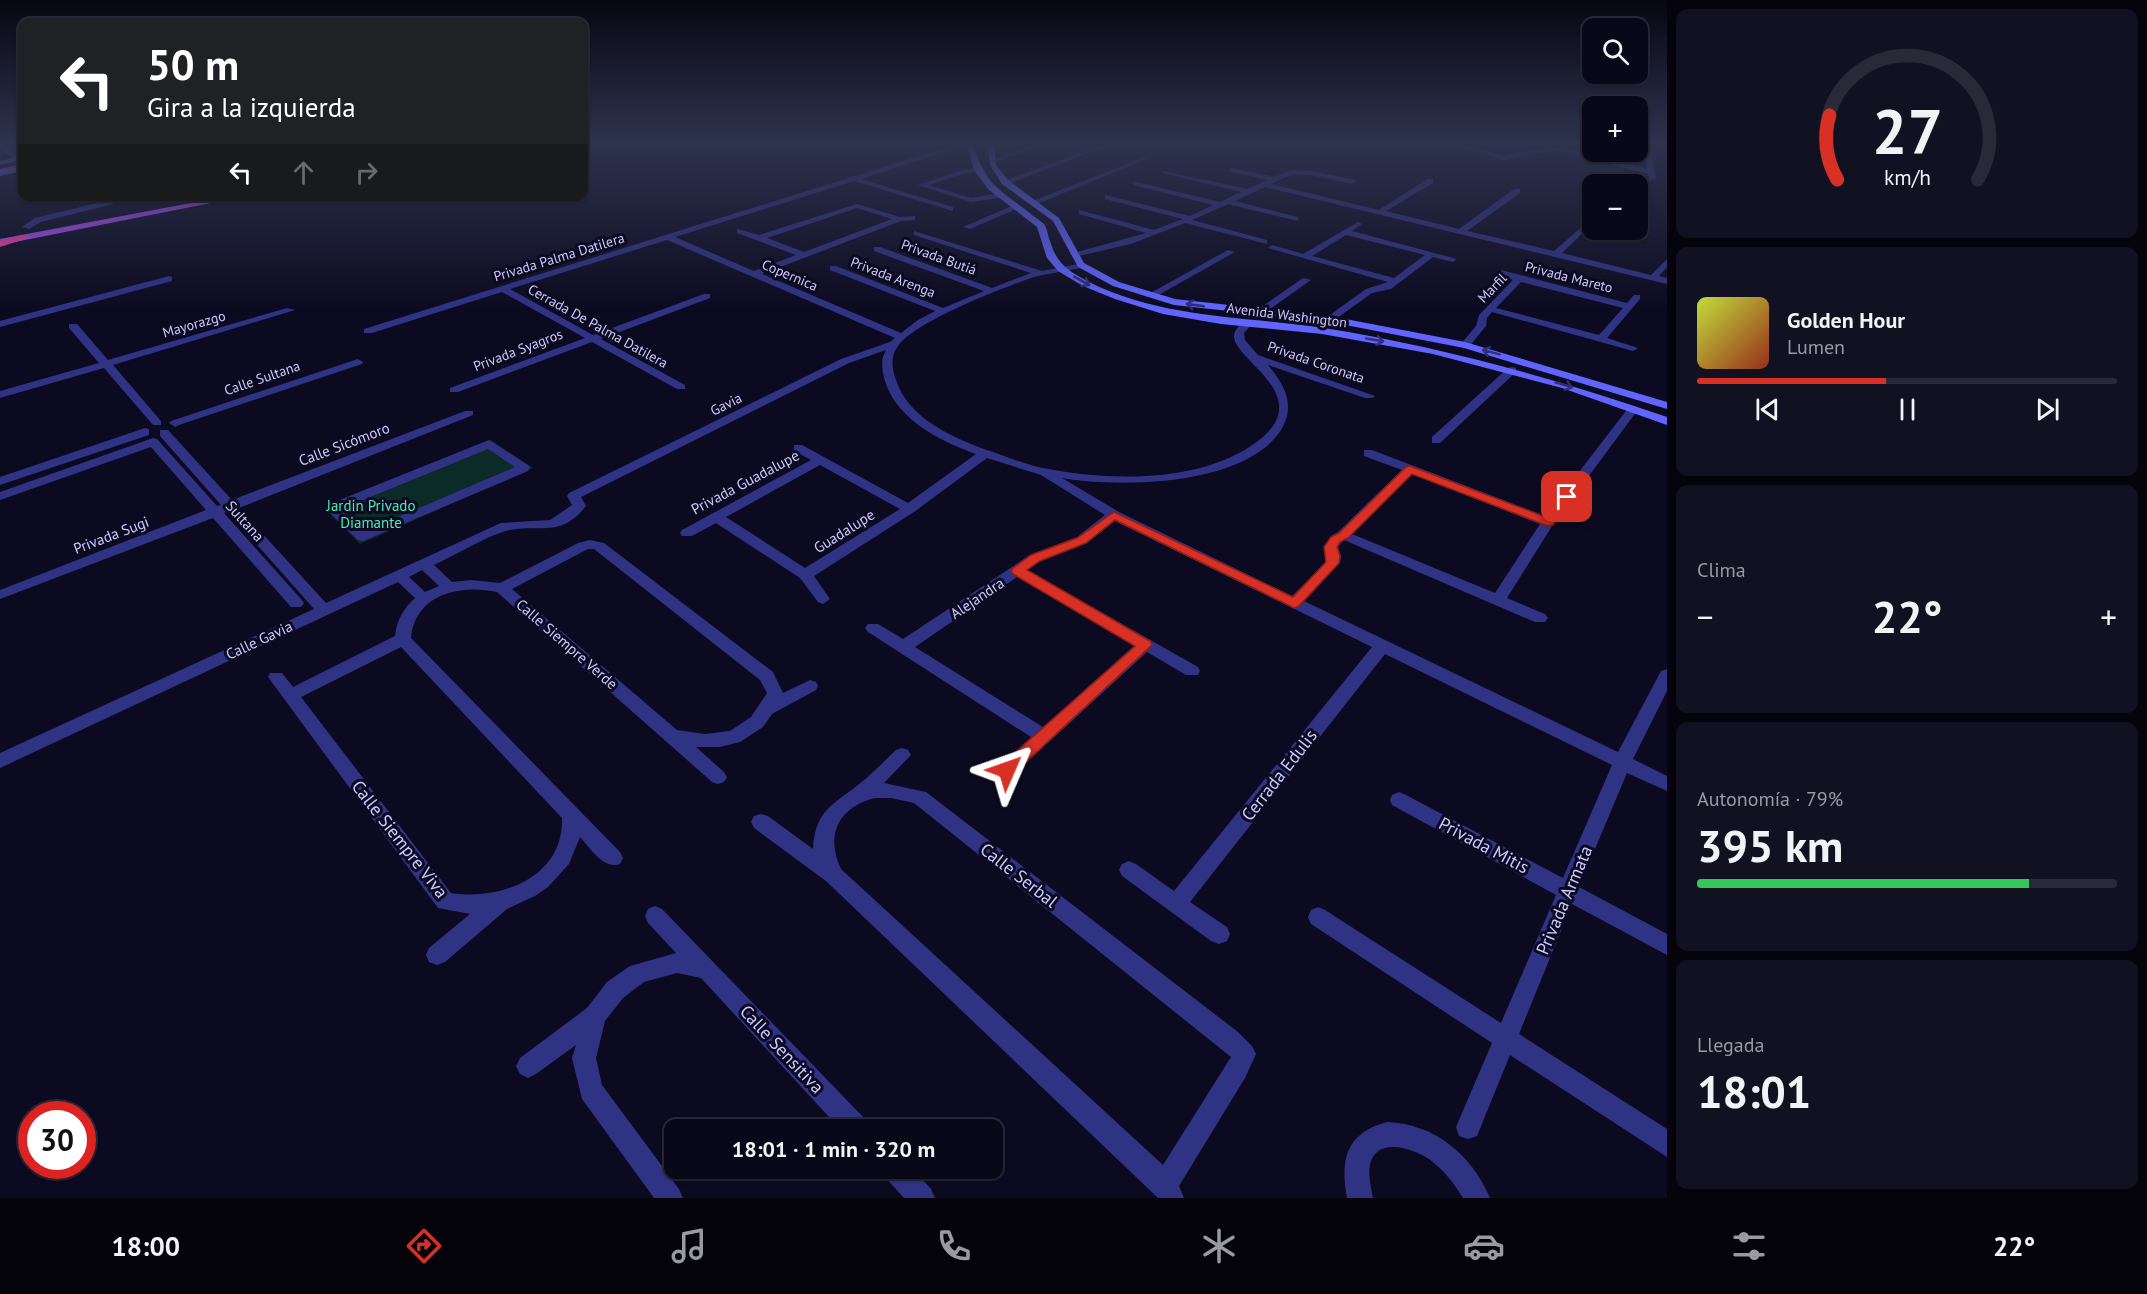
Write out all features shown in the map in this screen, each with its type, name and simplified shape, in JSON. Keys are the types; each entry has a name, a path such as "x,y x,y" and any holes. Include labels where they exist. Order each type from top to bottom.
{"highway":[{"path":"0,243 23,231"}],"main road":[{"path":"1004,197 1041,226 1051,258 1060,269"},
{"name":"Avenida Washington","path":"1027,197 1056,220 1081,265 1116,284 1150,296 1195,305 1330,319 1464,345 1537,364 1667,406"},
{"path":"23,231 170,201"},
{"path":"23,231 212,201"},
{"name":"Avenida Washington","path":"1060,269 1086,284 1163,311 1221,321 1367,339 1434,351 1512,370 1667,421"}],"street":[{"name":"Privada Palma Datilera","path":"368,331 797,197"},
{"path":"912,197 950,209"},
{"path":"961,197 971,200 990,197"},
{"path":"1034,202 1047,197"},
{"path":"1108,197 1264,242"},
{"path":"1196,197 1295,219"},
{"path":"1074,254 1128,242 1155,233 1235,197"},
{"path":"1316,197 1667,281"},
{"path":"1380,212 1405,197"},
{"path":"1461,231 1509,197"},
{"path":"23,231 38,220 110,201"},
{"path":"760,238 857,206 900,219"},
{"path":"967,227 1017,207"},
{"path":"1082,212 1155,233"},
{"path":"753,273 900,219 912,218"},
{"path":"1304,257 1358,224"},
{"path":"1556,254 1582,229"},
{"path":"740,231 804,255"},
{"path":"1345,232 1453,259"},
{"path":"917,233 1040,273"},
{"name":"Copernica","path":"668,237 753,273 898,341"},
{"path":"1272,248 1394,281"},
{"name":"Privada Butiá","path":"877,249 992,291"},
{"path":"1150,296 1231,252"},
{"path":"1330,319 1369,291 1388,287 1431,254"},
{"path":"1654,278 1667,262"},
{"name":"Gavia","path":"574,496 845,361 898,341 921,322 943,311 1040,273 1081,265"},
{"name":"Privada Arenga","path":"833,268 943,311"},
{"name":"Privada Mareto","path":"1504,272 1519,279 1628,306"},
{"path":"0,324 169,279"},
{"name":"Marfil","path":"1464,345 1472,339 1481,326 1482,317 1519,279"},
{"path":"1260,312 1306,280"},
{"name":"Cerrada De Palma Datilera","path":"502,289 681,387"},
{"name":"Privada Syagros","path":"454,390 707,296"},
{"name":"Privada Mareto","path":"1601,339 1636,297"},
{"path":"1490,309 1633,348"},
{"name":"Mayorazgo","path":"0,395 290,310"},
{"path":"898,341 886,358 888,373 894,389 905,405 921,421 945,436 986,453 1041,471 1079,476 1154,478 1196,473 1218,467 1243,456 1263,443 1275,429 1282,416 1284,398 1266,369 1242,346 1239,338 1241,330 1248,323"},
{"name":"Sultana","path":"73,326 160,428 324,610"},
{"name":"Privada Coronata","path":"1252,356 1369,396"},
{"name":"Calle Sultana","path":"160,428 173,428 175,423 358,362"},
{"path":"1436,440 1512,370"},
{"path":"1498,601 1551,518 1633,409"},
{"name":"Calle Sicómoro","path":"231,506 469,413"},
{"path":"0,481 145,432 147,428 160,428"},
{"path":"0,496 153,442 296,603"},
{"path":"489,444 524,468 363,537 335,510 332,508 489,444"},
{"path":"798,448 909,509"},
{"name":"Guadalupe","path":"805,575 909,509 986,453"},
{"path":"1368,453 1410,470 1551,518"},
{"name":"Privada Guadalupe","path":"687,533 819,461"},
{"path":"1294,603 1333,563 1334,556 1331,547 1335,539 1343,535 1410,470"},
{"path":"1041,471 1114,515 1667,784"},
{"name":"Calle Gavia","path":"0,761 506,526 546,527 567,519 579,506 574,496"},
{"name":"Privada Sugi","path":"2,595 231,506"},
{"name":"Alejandra","path":"903,647 1035,558 1082,540 1114,515"},
{"path":"717,517 805,575 823,599"},
{"path":"1343,535 1540,618"},
{"path":"502,588 590,544 599,546 767,676 775,693 768,709"},
{"path":"424,564 436,593"},
{"path":"1018,571 1192,671"},
{"path":"399,575 436,593"},
{"name":"Calle Siempre Verde","path":"436,593 478,583 502,588 718,777"},
{"path":"436,593 406,618 402,628 403,639 614,858"},
{"path":"873,628 1043,736"},
{"path":"290,696 403,639"},
{"path":"1007,770 1145,645"},
{"name":"Cerrada Edulis","path":"1176,904 1382,646"},
{"name":"Privada Armata","path":"1468,1127 1622,762 1667,675"},
{"name":"Calle Siempre Viva","path":"276,677 445,901 472,905 501,902 539,883 553,870 571,841 573,826 571,815"},
{"name":"Calle Siempre Verde","path":"672,736 696,742 721,742 753,727 768,709 810,686"},
{"path":"833,875 823,850 826,825 841,806 860,794 902,755"},
{"name":"Calle Serbal","path":"860,794 886,790 919,797 1230,1040 1244,1054 1168,1192"},
{"name":"Privada Mitis","path":"1399,800 1667,945"},
{"path":"761,822 833,875 1168,1192"},
{"path":"1129,870 1219,934"},
{"path":"437,956 501,902"},
{"name":"Calle Sensitiva","path":"655,916 848,1119"},
{"path":"1318,917 1667,1144"},
{"path":"528,1066 595,1016 615,990 638,974 676,963 707,969"},
{"path":"595,1016 585,1058 591,1090 670,1198"},
{"path":"1360,1198 1355,1181 1356,1161 1364,1146 1378,1136 1398,1134 1419,1140 1442,1153 1461,1172 1477,1198"},
{"path":"904,1179 922,1198"}],"green space":[{"name":"Jardin Privado Diamante","path":"491,440 533,468 360,544 324,508"}],"route":[{"path":"1007,770 1145,645 1018,571 1035,558 1082,540 1114,515 1294,603 1333,563 1334,556 1331,547 1335,539 1343,535 1394,483 1410,470 1548,522 1567,497"}]}
